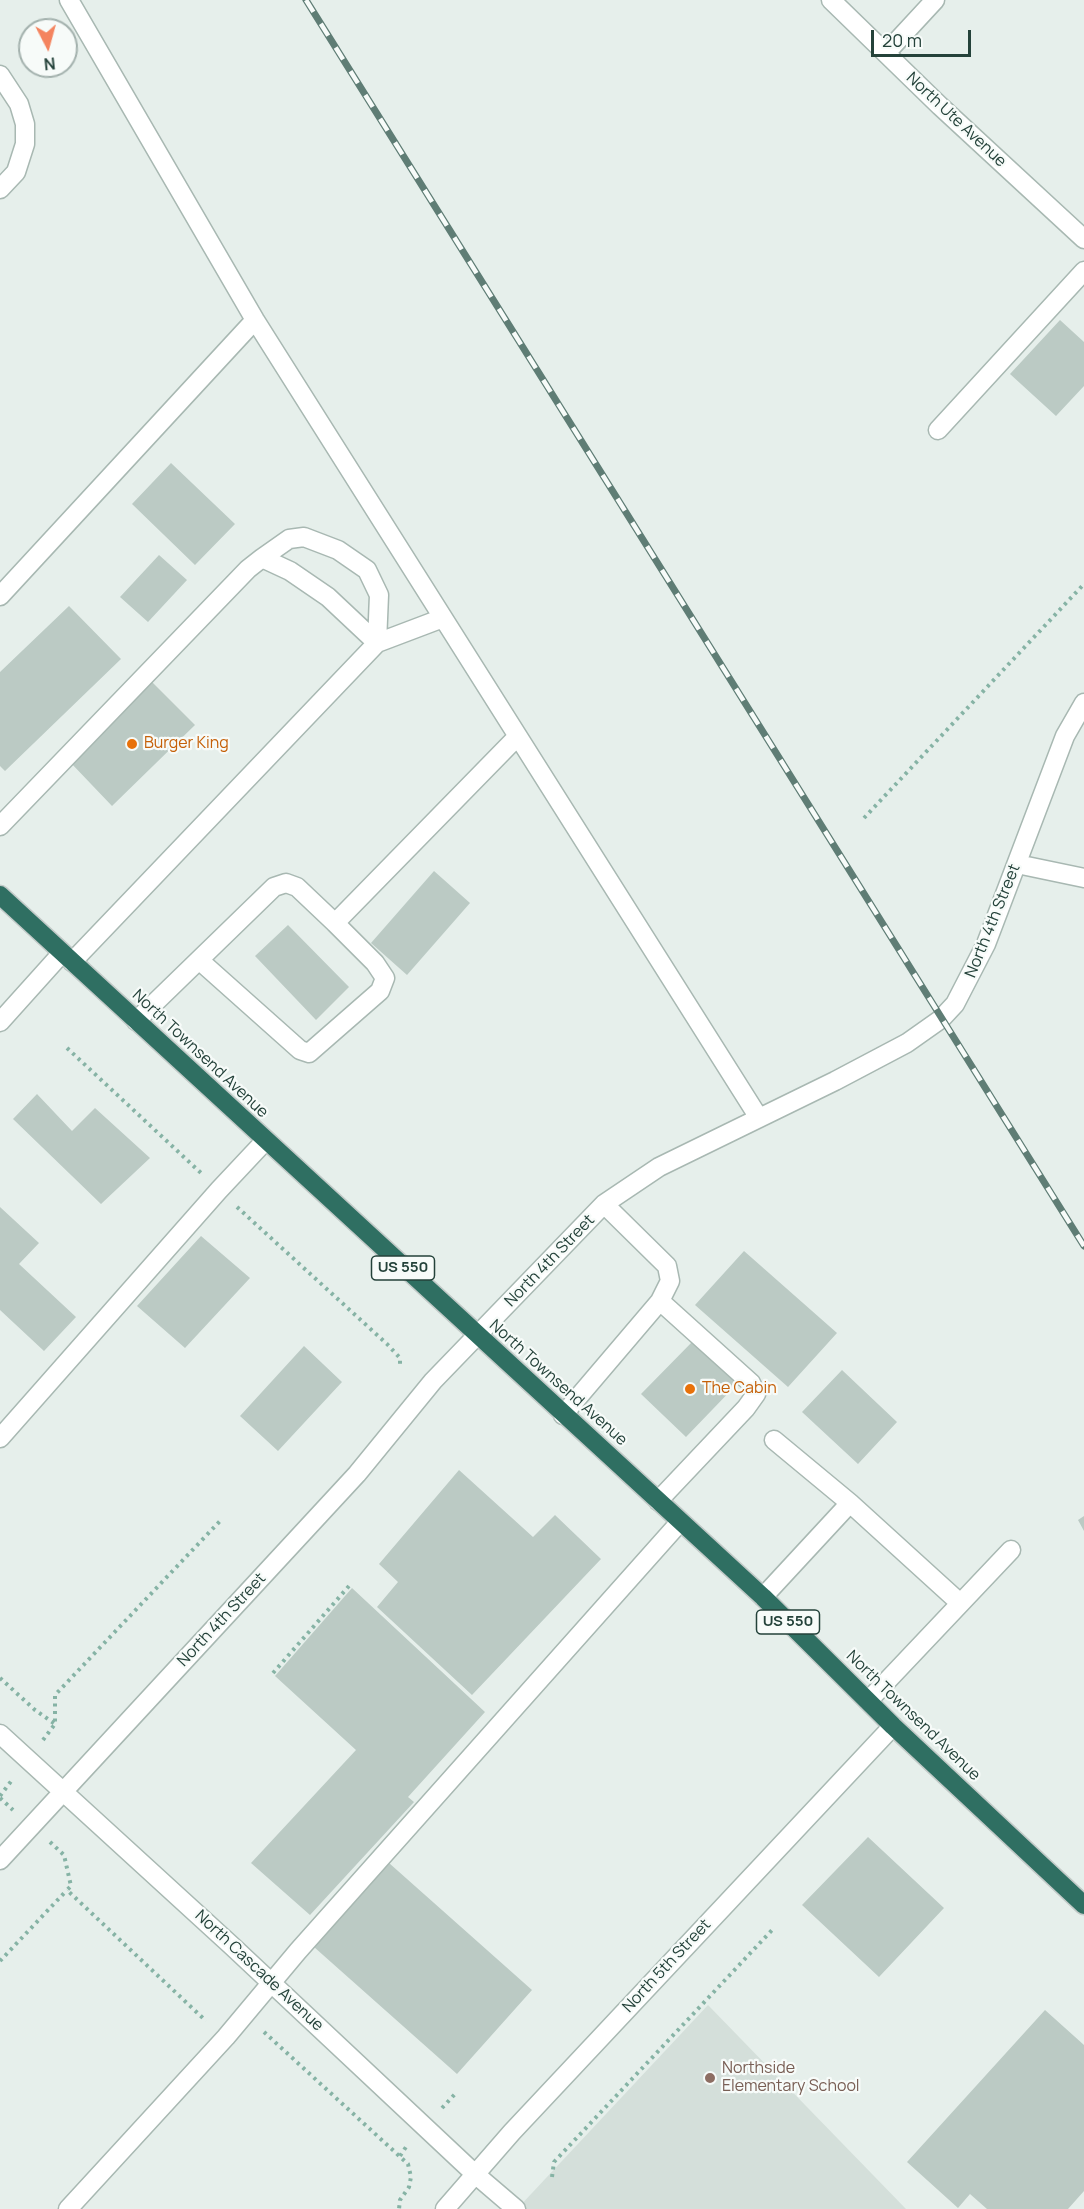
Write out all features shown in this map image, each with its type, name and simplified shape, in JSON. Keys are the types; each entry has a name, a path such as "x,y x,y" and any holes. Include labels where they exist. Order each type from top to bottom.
{"highway":[{"name":"North Townsend Avenue","path":"0,895 763,1597 893,1726 1084,1905"}],"street":[{"path":"69,0 255,320 759,1118"},
{"name":"North Ute Avenue","path":"831,0 1084,239"},
{"path":"886,53 935,0"},
{"path":"0,75 19,104 25,124 25,144 16,172 0,189"},
{"path":"938,430 1084,271"},
{"path":"0,597 255,320"},
{"path":"0,826 248,569 290,539 304,537 338,550 367,570 380,595 377,643"},
{"path":"261,558 290,571 328,597 377,643"},
{"path":"0,1022 377,643 443,618"},
{"name":"North 4th Street","path":"0,1860 357,1474 425,1391 604,1204 659,1167 907,1043 941,1019 955,1004 970,979 1017,864 1065,736 1084,703"},
{"path":"335,923 517,737"},
{"path":"1017,864 1084,878"},
{"path":"136,1021 274,887 286,883 297,887 335,923 375,963 384,978 380,992 309,1053 300,1050 199,960"},
{"path":"0,1438 265,1141"},
{"path":"563,1415 660,1301 670,1281 667,1266 604,1204"},
{"path":"658,1502 746,1408 756,1394 751,1383 660,1301"},
{"path":"774,1440 850,1503 960,1603"},
{"path":"763,1597 850,1503"},
{"path":"68,2209 226,2037 680,1522"},
{"path":"868,1701 1011,1550"},
{"name":"North 5th Street","path":"445,2209 475,2174 893,1726"},
{"name":"North Cascade Avenue","path":"0,1734 272,1983 475,2174 516,2209"}],"path":[{"path":"864,818 1084,584"},
{"path":"67,1048 219,1190"},
{"path":"241,1210 387,1344 400,1358 400,1366"},
{"path":"0,1961 70,1886 64,1855 0,1797 55,1724 56,1695 220,1521"},
{"path":"273,1673 349,1586"},
{"path":"0,1678 35,1710 55,1724"},
{"path":"67,1890 226,2037"},
{"path":"552,2177 554,2162 773,1929"},
{"path":"257,2028 408,2164 411,2177 409,2187 400,2200 399,2209"}],"shaded area":[{"name":"Northside Elementary School","path":"708,2005 906,2209 517,2209"}],"building":[{"path":"1060,320 1084,342 1084,386 1056,416 1010,374"},
{"path":"171,463 235,524 195,565 132,504"},
{"path":"159,555 187,580 148,622 120,597"},
{"path":"69,606 121,659 5,771 0,766 0,672"},
{"name":"Burger King","path":"152,682 195,725 112,806 70,762"},
{"path":"434,871 470,903 407,975 371,943"},
{"path":"288,925 349,987 316,1020 255,956"},
{"path":"37,1094 72,1131 95,1108 150,1158 101,1204 13,1119"},
{"path":"0,1207 39,1243 19,1264 76,1317 44,1351 0,1310"},
{"path":"201,1236 250,1278 185,1348 137,1306"},
{"path":"744,1251 837,1333 788,1387 695,1305"},
{"name":"The Cabin","path":"694,1340 738,1383 686,1437 641,1394"},
{"path":"304,1346 342,1382 278,1451 240,1416"},
{"path":"842,1370 897,1422 858,1464 802,1412"},
{"path":"459,1470 533,1537 555,1515 601,1559 472,1695 377,1607 398,1582 379,1564"},
{"path":"1084,1516 1084,1531 1078,1520"},
{"path":"352,1588 485,1712 408,1797 414,1802 310,1915 251,1863 356,1750 275,1676"},
{"path":"868,1837 944,1908 879,1977 802,1905"},
{"path":"389,1863 532,1990 457,2074 314,1947"},
{"path":"1045,2010 1084,2045 1084,2191 1068,2209 987,2209 970,2194 958,2208 907,2162"}],"railway":[{"path":"306,0 1084,1246"}],"place":[{"name":"Burger King","path":"132,744"},
{"name":"The Cabin","path":"690,1389"},
{"name":"Northside Elementary School","path":"710,2078"}]}
